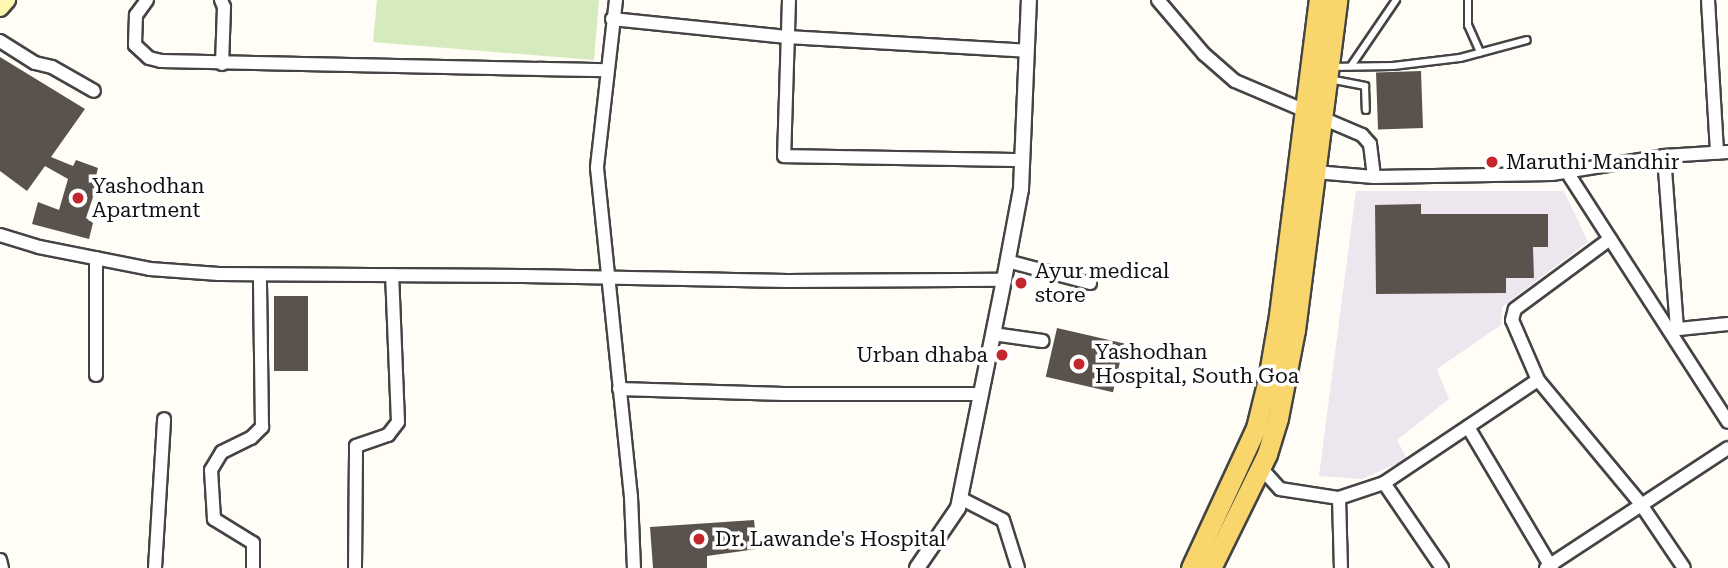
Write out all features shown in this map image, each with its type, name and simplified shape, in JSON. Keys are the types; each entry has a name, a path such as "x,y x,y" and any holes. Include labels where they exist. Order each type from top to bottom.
{"main road":[{"path":"0,8 7,0"},
{"path":"1211,568 1261,468 1278,418 1295,330 1315,172 1313,112 1318,0"},
{"path":"1191,568 1256,428 1279,315 1313,112 1328,73 1337,0"}],"street":[{"path":"147,0 139,6 136,15 135,45 138,51 149,58 161,61 607,70"},
{"path":"221,0 222,64"},
{"path":"615,0 597,168 631,497 634,568"},
{"path":"789,0 784,156 1023,160"},
{"path":"917,568 958,508 1004,280 1021,189 1029,0"},
{"path":"1158,0 1204,54 1235,81 1362,135 1370,144 1374,177"},
{"path":"1315,172 1374,177 1567,172 1664,156 1722,152 1708,0"},
{"path":"612,19 787,37 1027,51"},
{"path":"0,41 34,63 52,67 94,91"},
{"path":"1664,156 1673,329"},
{"path":"1567,172 1673,329 1728,422"},
{"path":"0,235 150,269 260,275 608,280 1004,280"},
{"path":"1610,239 1515,309 1512,320 1538,380 1642,505 1684,568"},
{"path":"96,258 96,375"},
{"path":"1007,261 1090,283"},
{"path":"253,568 253,543 214,519 211,470 222,452 251,438 262,427 260,275"},
{"path":"355,568 356,446 388,435 398,422 392,275"},
{"path":"1673,329 1728,324"},
{"path":"993,334 1043,341"},
{"path":"1261,468 1280,489 1339,498 1384,483 1538,380"},
{"path":"620,388 784,394 981,394"},
{"path":"155,568 164,419"},
{"path":"1468,427 1549,567 1728,448"},
{"path":"1384,483 1442,568"},
{"path":"960,498 1003,520 1018,568"},
{"path":"1339,498 1340,568"},
{"path":"0,560 2,568"}],"lane":[{"path":"1351,66 1396,0"},
{"path":"1468,0 1468,25 1480,52"},
{"path":"1328,73 1351,66 1407,64 1460,58 1527,40"},
{"path":"1328,73 1365,86 1366,110"}],"shaded area":[{"path":"1356,191 1564,191 1588,242 1502,307 1501,325 1437,369 1449,399 1397,440 1407,459 1362,479 1319,476"}],"green space":[{"path":"377,0 599,0 594,60 373,42"}],"building":[{"path":"0,57 85,109 51,157 73,166 76,160 98,168 96,176 104,181 103,191 95,191 86,218 93,223 89,239 32,224 38,202 59,210 68,179 45,166 27,191 0,171"},
{"path":"1421,71 1423,128 1378,130 1376,73"},
{"path":"1421,204 1421,214 1548,214 1548,247 1533,247 1534,278 1506,278 1506,293 1376,294 1375,205"},
{"path":"274,296 308,296 308,371 274,371"},
{"path":"1057,328 1124,344 1113,392 1046,377"},
{"path":"754,520 757,549 707,556 707,568 653,568 650,527"}],"place":[{"name":"Maruthi Mandhir","path":"1492,162"},
{"name":"Yashodhan Apartment","path":"78,198"},
{"name":"Ayur medical store","path":"1021,283"},
{"name":"Urban dhaba","path":"1002,355"},
{"name":"Yashodhan Hospital, South Goa","path":"1079,364"},
{"name":"Dr. Lawande's Hospital","path":"699,539"}]}
